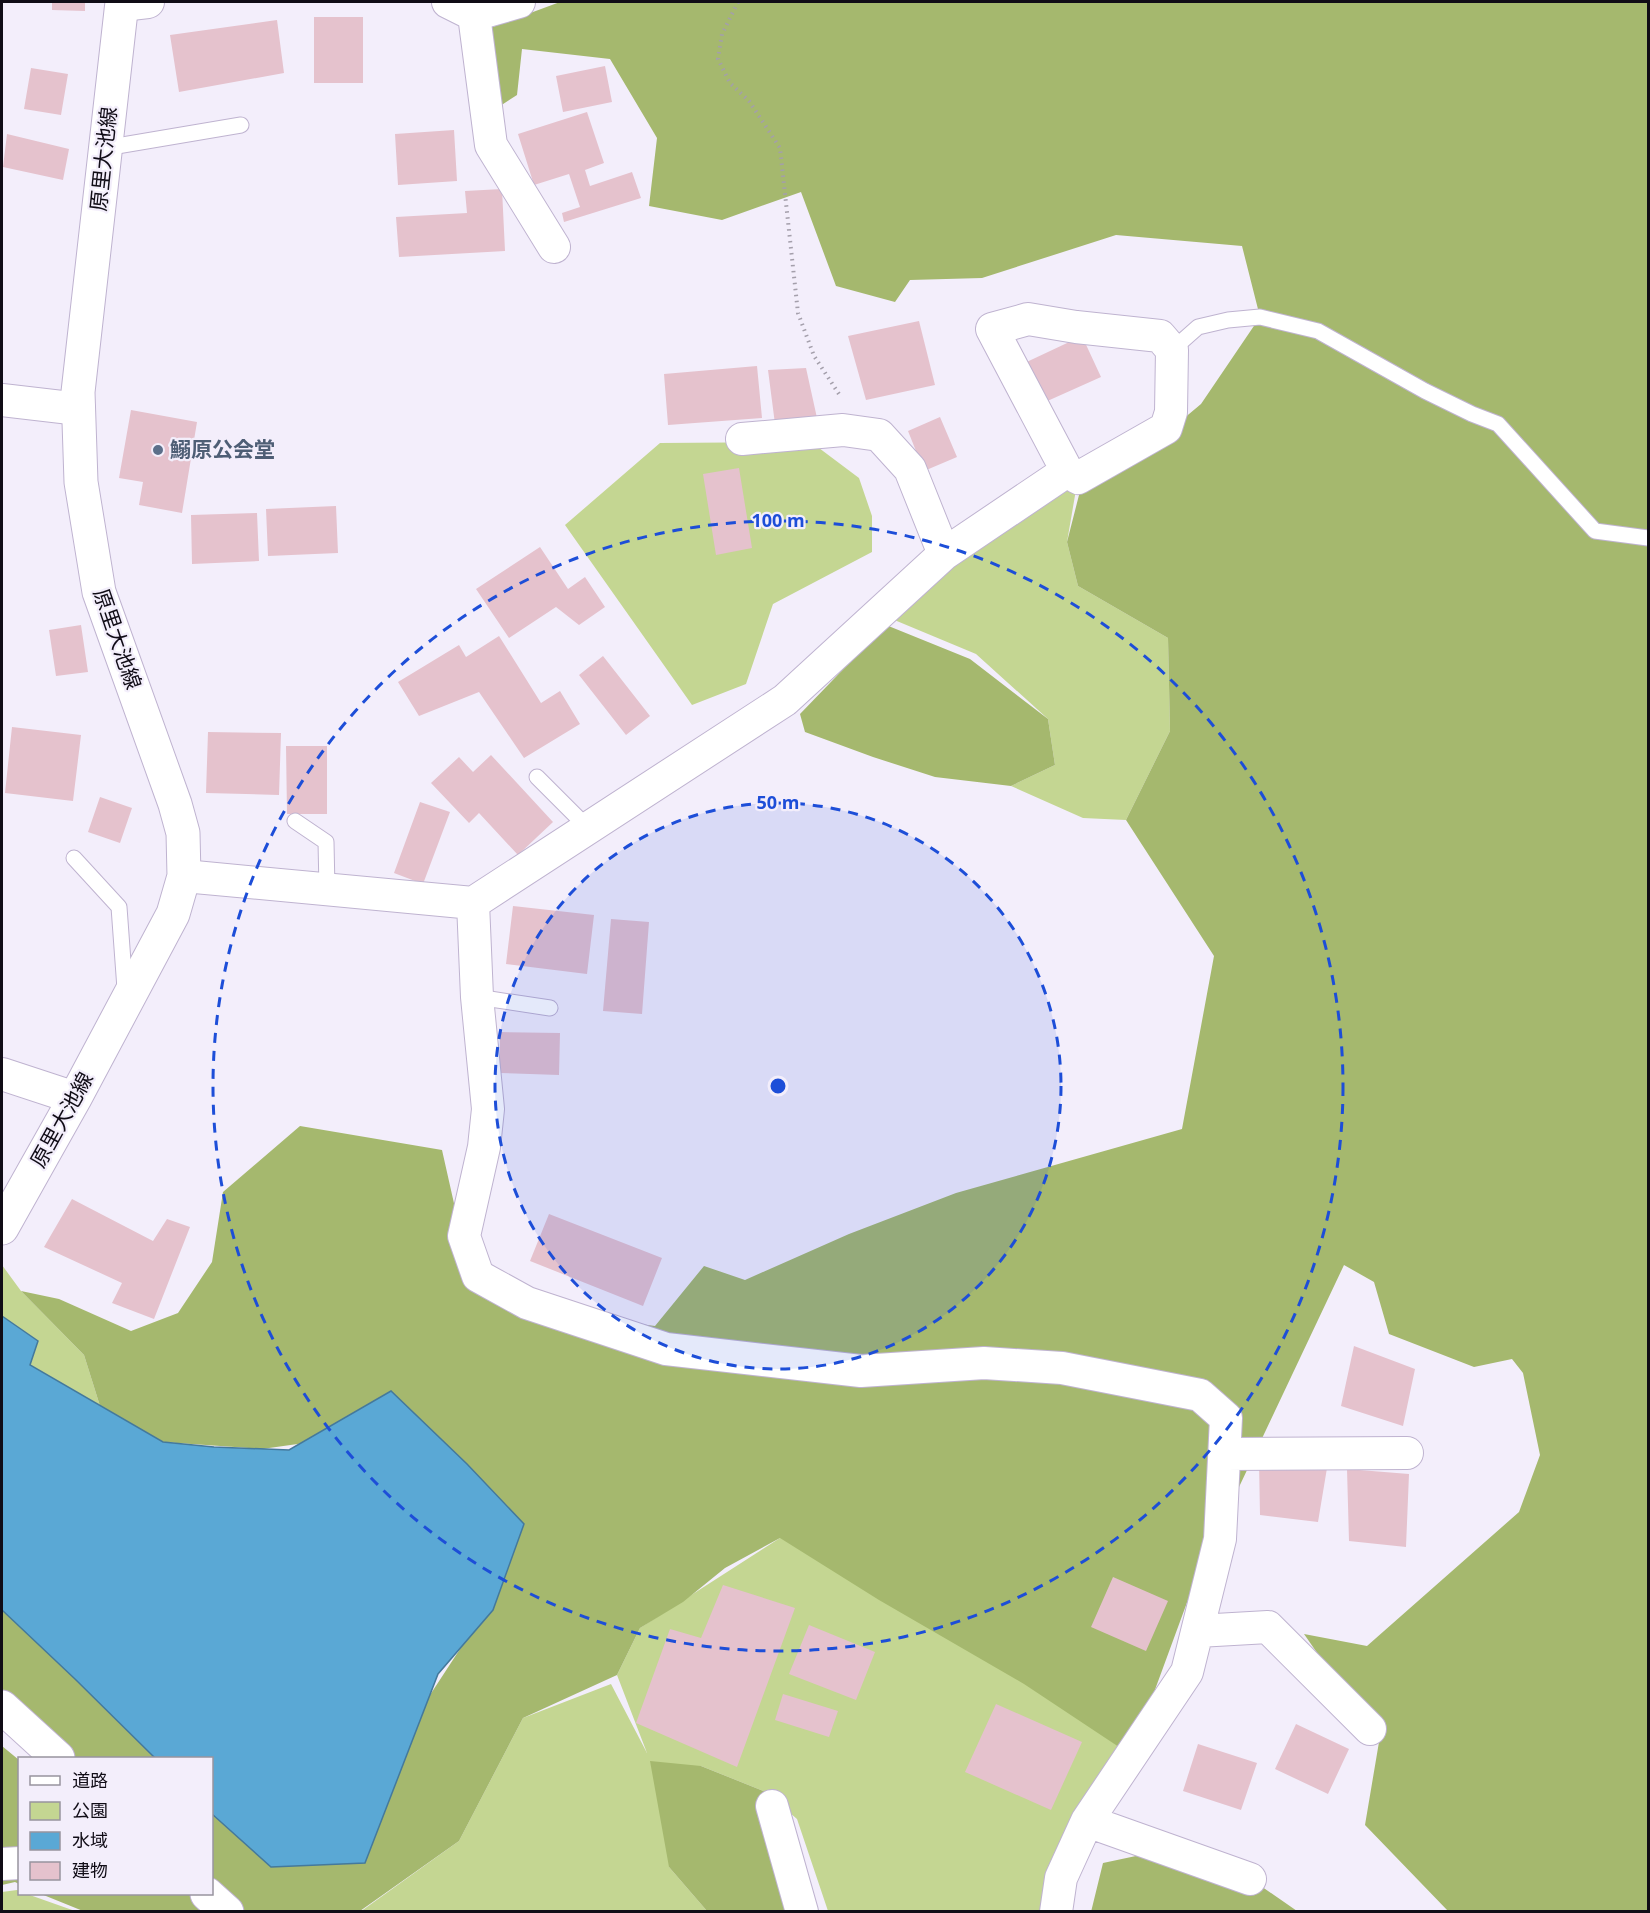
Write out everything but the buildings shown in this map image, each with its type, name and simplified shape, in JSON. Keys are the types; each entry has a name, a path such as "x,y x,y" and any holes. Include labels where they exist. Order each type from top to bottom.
{"main road":[{"name":"原里大池線","path":"2,1228 75,1098 173,914 184,876 183,833 175,804 99,592 81,482 78,392 105,148 130,3"},
{"path":"2,1707 57,1757"}],"street":[{"path":"519,2 461,8 491,145 554,247"},
{"path":"1028,319 1076,327 1160,336 1173,350 1171,412 1166,429 1078,478 1067,471 992,329 1028,319"},
{"path":"2,400 79,410"},
{"path":"742,439 843,430 879,435 910,469 944,554"},
{"path":"184,876 473,903 785,700 944,554 1067,471"},
{"path":"473,903 477,997 488,1109 484,1148 464,1236 478,1276 527,1304 666,1349 861,1371 984,1364 1062,1368 1200,1395 1226,1418 1220,1539 1187,1672 1088,1821 1061,1878 1056,1911"},
{"path":"2,1074 75,1098"},
{"path":"1224,1454 1407,1453"},
{"path":"1198,1631 1268,1627 1370,1729"},
{"path":"772,1806 802,1911"},
{"path":"1088,1821 1250,1879"},
{"path":"2,1864 18,1863"}],"lane":[{"path":"105,148 241,124"},
{"path":"1173,350 1198,327 1228,320 1260,317 1318,331 1425,391 1498,424 1594,531 1648,537"},
{"path":"537,777 588,828"},
{"path":"295,821 326,842 327,889"},
{"path":"74,858 118,907 126,1001"},
{"path":"477,997 550,1008"}],"path":[{"path":"738,2 722,34 718,59 730,82 749,101 780,148 798,313 814,356 839,395"}],"green space":[{"path":"560,2 1648,2 1648,1911 1448,1911 1365,1825 1379,1742 1304,1634 1367,1646 1519,1512 1540,1455 1523,1373 1512,1359 1474,1367 1389,1334 1374,1282 1344,1265 1196,1578 1131,1755 1024,1684 879,1600 780,1538 725,1568 683,1602 640,1628 617,1675 523,1718 459,1841 360,1911 234,1911 213,1895 213,1813 364,1862 428,1698 462,1646 383,1432 262,1449 163,1442 100,1406 84,1355 21,1291 59,1299 131,1331 178,1313 212,1262 223,1192 300,1126 442,1150 471,1279 556,1313 655,1326 704,1266 745,1280 849,1234 956,1193 1182,1129 1214,956 1126,820 1170,731 1168,638 1078,586 1067,542 1090,452 1158,440 1201,404 1260,317 1242,246 1116,235 982,278 910,280 895,302 836,286 801,192 722,220 649,206 657,138 610,59 522,49 517,95 497,108 482,31"},
{"path":"811,442 859,478 872,516 872,552 773,604 746,684 692,705 565,525 660,443"},
{"path":"1078,478 1067,542 1078,586 1168,638 1170,731 1126,820 1083,818 1011,786 1055,765 1048,719 976,654 892,619 944,554"},
{"path":"886,625 970,659 1048,719 1055,765 1011,786 935,777 805,732 800,714"},
{"path":"2,1265 21,1291 84,1355 100,1406 29,1365 38,1341 2,1316"},
{"path":"463,1284 1121,1748 1056,1911 828,1911 797,1819 766,1792 701,1766 669,1867 707,1911 360,1912 459,1841 523,1718 611,1684 647,1753 617,1675 640,1628 780,1538"},
{"path":"2,1605 154,1757 57,1757 2,1706"},
{"path":"2,1746 18,1759 18,1884 2,1885"},
{"path":"650,1761 701,1766 766,1792 803,1880 804,1911 707,1911 669,1867"},
{"path":"1183,1846 1229,1864 1297,1911 1091,1912 1103,1863"},
{"path":"17,1890 18,1895 30,1895 75,1911 2,1911 2,1892"},
{"path":"43,1895 191,1895 213,1911 83,1911"}],"water":[{"path":"2,1316 38,1341 30,1365 163,1442 289,1450 391,1391 467,1464 524,1524 493,1610 438,1674 365,1863 271,1867 213,1815 213,1757 154,1757 2,1610"}],"place":[{"name":"鰯原公会堂","path":"158,450"}]}
